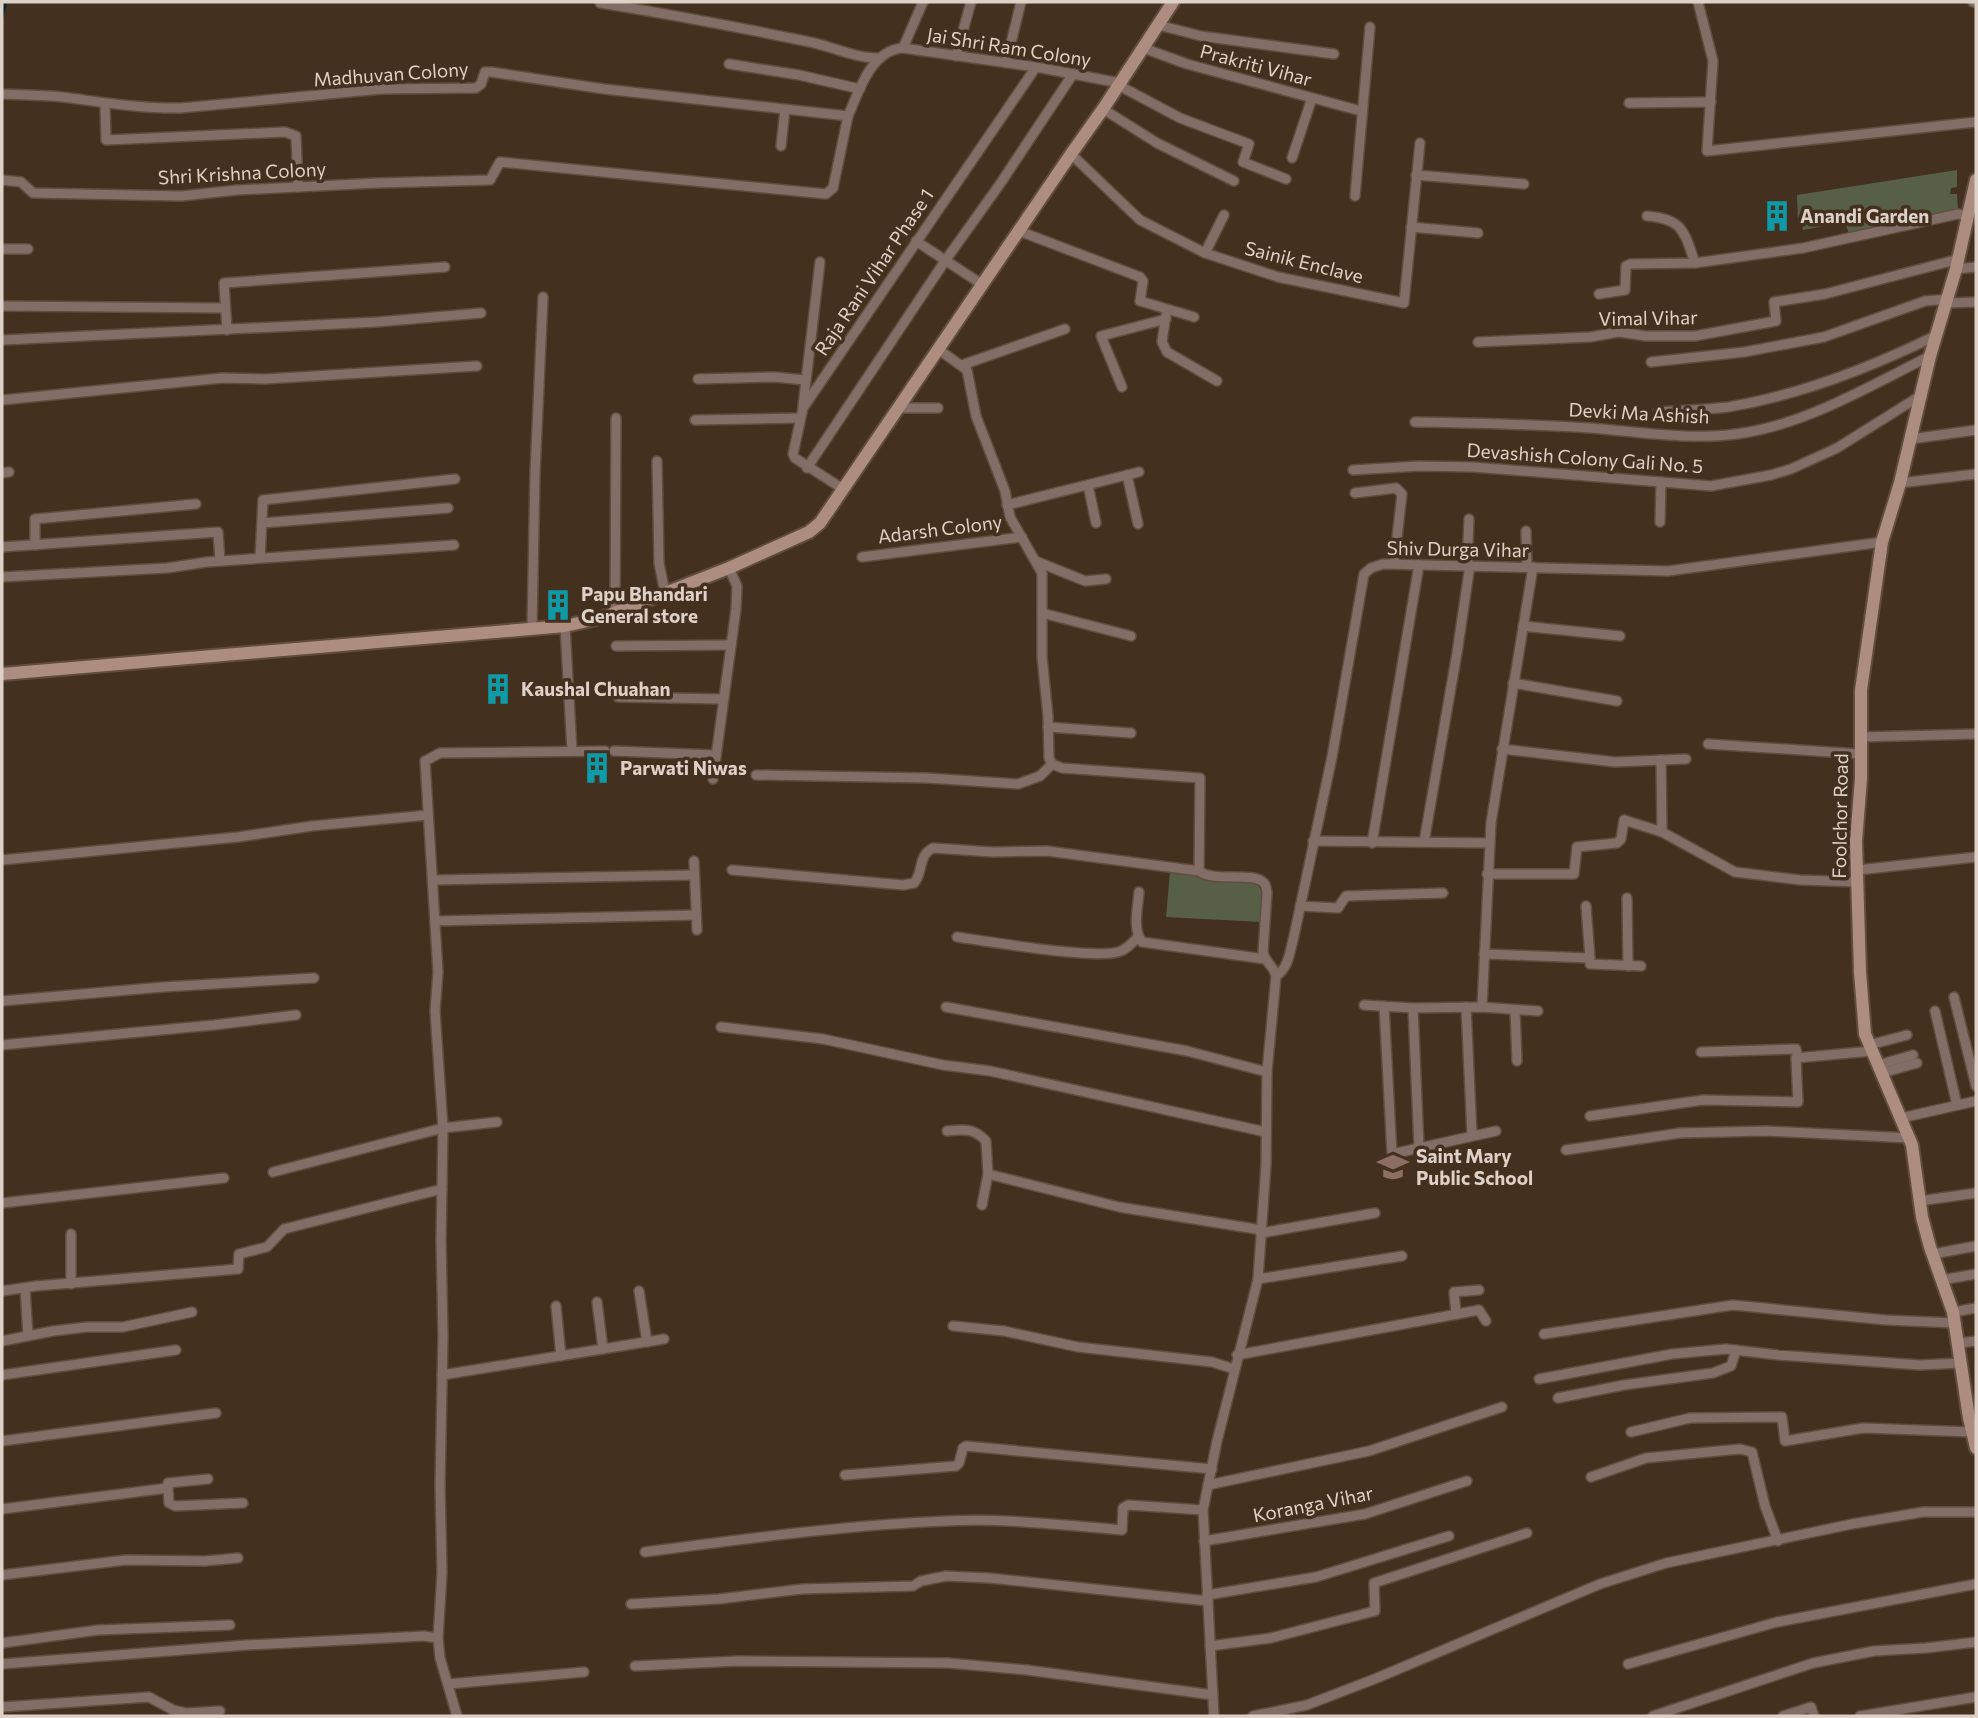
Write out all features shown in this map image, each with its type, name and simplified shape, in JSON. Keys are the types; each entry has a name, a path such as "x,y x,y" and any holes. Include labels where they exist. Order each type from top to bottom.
{"street":[{"name":"Jai Shri Ram Colony","path":"923,2 903,48 1036,67 1119,84 1180,118 1249,144 1243,162 1286,179"},
{"path":"956,56 971,2"},
{"path":"1006,63 1021,2"},
{"path":"2,674 565,626 615,612 731,572 809,532 820,523 1173,2"},
{"path":"1698,2 1713,61 1707,151 1976,122"},
{"path":"600,3 822,44 865,58 878,58"},
{"path":"1158,25 1201,36 1334,54"},
{"path":"1355,196 1360,111 1370,27"},
{"path":"848,116 878,58 889,50 903,48"},
{"name":"Prakriti Vihar","path":"1143,48 1187,65 1360,111"},
{"path":"729,64 799,75 860,89"},
{"name":"Raja Rani Vihar Phase 1","path":"807,468 793,454 803,408 1036,67"},
{"name":"Madhuvan Colony","path":"2,94 62,97 105,105 181,108 382,89 476,88 481,84 485,72 491,72 604,89 848,116"},
{"path":"842,489 807,468 1073,74"},
{"path":"1292,158 1312,98"},
{"path":"1629,103 1711,102"},
{"path":"105,105 106,140 285,132 296,136 298,187"},
{"path":"1103,109 1157,143 1234,181"},
{"path":"781,146 785,110"},
{"name":"Shri Krishna Colony","path":"2,180 21,182 33,193 181,196 298,187 489,180 500,162 826,194 833,188 848,116"},
{"name":"Sainik Enclave","path":"1070,154 1140,220 1205,253 1278,277 1404,303 1420,144"},
{"path":"1416,175 1524,184"},
{"name":"Foolchor Road","path":"1975,1439 1971,1396 1961,1363 1954,1318 1919,1201 1918,1178 1910,1138 1870,1048 1862,1020 1856,841 1861,690 1882,542 1900,483 1930,356 1958,264 1976,180"},
{"path":"1599,294 1625,290 1626,266 1630,264 1695,263 1803,248 1958,214 1968,216"},
{"path":"1205,253 1224,215"},
{"path":"1647,216 1673,220 1682,230 1695,263"},
{"path":"1411,227 1478,233"},
{"path":"1019,231 1140,277 1143,281 1140,301 1166,314 1194,317"},
{"path":"916,241 983,285"},
{"path":"2,249 28,249"},
{"path":"803,408 820,262"},
{"path":"1958,264 1976,267"},
{"name":"Vimal Vihar","path":"1478,342 1590,337 1619,332 1646,336 1695,336 1776,321 1774,302 1825,294 1958,264"},
{"path":"227,330 224,283 445,267"},
{"path":"532,628 535,473 543,297"},
{"path":"1651,362 1744,352 1824,337 1925,301 1976,302"},
{"path":"2,306 225,308"},
{"path":"2,340 377,322 481,313"},
{"path":"1166,314 1163,342 1167,352 1217,381"},
{"path":"1122,387 1101,336 1166,314"},
{"path":"962,365 1065,329"},
{"path":"1658,412 1726,407 1774,398 1842,378 1937,335"},
{"path":"938,349 962,365 969,376 976,416 1005,491 1010,516 1042,573 1043,682 1049,758 1052,764 1062,768 1200,778 1199,871"},
{"name":"Devki Ma Ashish","path":"1415,422 1564,427 1693,436 1749,432 1833,405 1930,356"},
{"path":"2,400 222,378 265,379 477,366"},
{"path":"698,379 774,377 805,380"},
{"name":"Devashish Colony Gali No. 5","path":"1353,470 1419,466 1473,467 1711,486 1791,470 1837,448 1920,396"},
{"path":"897,408 938,408"},
{"path":"615,612 616,418"},
{"path":"695,420 800,418"},
{"path":"1911,439 1976,430"},
{"path":"657,461 659,563 665,593"},
{"path":"1007,505 1139,472"},
{"path":"1900,483 1976,474"},
{"path":"1127,475 1139,524"},
{"path":"260,558 263,500 455,479"},
{"path":"1660,522 1661,482"},
{"path":"1088,485 1096,523"},
{"path":"1355,493 1396,488 1402,494 1394,564"},
{"path":"35,545 35,519 196,504"},
{"path":"262,523 448,508"},
{"path":"1424,842 1457,653 1468,565 1469,519"},
{"path":"1482,1007 1489,843 1530,567 1526,531"},
{"path":"2,547 218,532 220,561"},
{"name":"Adarsh Colony","path":"862,557 1022,537"},
{"name":"Shiv Durga Vihar","path":"1276,975 1281,973 1286,964 1300,906 1332,757 1364,574 1371,568 1394,564 1668,571 1882,542"},
{"path":"2,577 167,568 220,561 454,545"},
{"path":"1038,562 1084,581 1106,579"},
{"path":"1372,843 1419,565"},
{"path":"713,779 737,586 731,572"},
{"path":"1042,613 1131,636"},
{"path":"1523,625 1620,636"},
{"path":"565,626 572,751"},
{"path":"616,646 731,645"},
{"path":"1513,683 1617,701"},
{"path":"618,697 722,699"},
{"path":"1048,727 1131,733"},
{"path":"1860,737 1976,734"},
{"path":"1708,744 1860,754"},
{"path":"1502,748 1615,762 1686,759"},
{"path":"457,1716 440,1658 438,1637 442,1573 440,1485 443,1128 435,1011 438,972 425,761 440,753 610,751 716,755"},
{"path":"1661,760 1662,832"},
{"path":"756,775 927,778 1018,784 1040,776 1052,764"},
{"path":"2,860 428,815"},
{"path":"1487,874 1574,874 1577,847 1617,843 1623,832 1624,820 1662,832 1735,873 1800,880 1858,876 1976,857"},
{"path":"1313,841 1489,843"},
{"path":"732,870 903,885 914,883 919,877 922,858 933,848 993,852 1047,851 1199,871 1219,877 1264,881 1267,894 1263,952 1265,959 1275,968 1276,975 1267,1072 1258,1279 1237,1355 1203,1510 1214,1716"},
{"path":"694,861 697,930"},
{"path":"433,880 694,876"},
{"path":"1139,892 1138,937 1142,942 1265,959"},
{"path":"1300,906 1338,908 1346,896 1443,893"},
{"path":"1627,898 1628,966"},
{"path":"1586,905 1590,964 1641,966"},
{"path":"435,921 696,915"},
{"path":"957,937 1072,952 1114,953 1121,951 1138,937"},
{"path":"1484,954 1590,958"},
{"path":"2,1001 163,987 314,978"},
{"path":"1954,997 1976,1086"},
{"path":"1364,1005 1538,1011"},
{"path":"1384,1006 1392,1154 1496,1131"},
{"path":"946,1007 1187,1051 1267,1072"},
{"path":"1466,1007 1472,1135"},
{"path":"1413,1008 1419,1147"},
{"path":"1515,1010 1517,1061"},
{"path":"1935,1011 1957,1105"},
{"path":"2,1045 296,1015"},
{"path":"721,1027 823,1038 943,1065 990,1071 1266,1132"},
{"path":"1798,1058 1870,1048 1907,1035"},
{"path":"1590,1116 1703,1101 1798,1102 1796,1049 1701,1052"},
{"path":"1880,1069 1915,1059"},
{"path":"1901,1118 1976,1101"},
{"path":"273,1172 443,1128 497,1122"},
{"path":"947,1131 970,1129 986,1141 988,1174 982,1205"},
{"path":"1566,1150 1679,1133 1766,1131 1910,1138"},
{"path":"988,1174 1119,1207 1262,1232 1375,1213"},
{"path":"2,1203 224,1178"},
{"path":"2,1291 238,1269 239,1254 267,1247 284,1228 442,1189"},
{"path":"1919,1201 1976,1193"},
{"path":"71,1234 71,1284"},
{"path":"1933,1254 1976,1246"},
{"path":"1258,1279 1402,1256"},
{"path":"1941,1280 1976,1274"},
{"path":"25,1288 28,1336"},
{"path":"1456,1313 1454,1292 1479,1290"},
{"path":"639,1291 647,1342"},
{"path":"597,1302 603,1349"},
{"path":"1544,1334 1733,1305 1886,1320 1954,1318 1976,1308"},
{"path":"556,1306 561,1356"},
{"path":"1237,1355 1456,1313 1479,1310 1486,1321"},
{"path":"2,1341 87,1327 123,1327 192,1312"},
{"path":"953,1326 1004,1331 1078,1347 1212,1362 1234,1369"},
{"path":"442,1375 664,1339"},
{"path":"1959,1343 1976,1341"},
{"path":"2,1375 176,1350"},
{"path":"1539,1379 1672,1353 1735,1350 1920,1365 1961,1363"},
{"path":"1558,1398 1624,1385 1713,1373 1731,1366 1735,1350"},
{"path":"1208,1485 1370,1451 1502,1407"},
{"path":"2,1441 216,1413"},
{"path":"1631,1432 1690,1418 1782,1417 1785,1441 1863,1428 1975,1439"},
{"path":"845,1475 956,1466 966,1446 1212,1469"},
{"path":"1591,1477 1646,1458 1740,1449 1752,1452 1765,1506 1778,1541"},
{"path":"208,1479 168,1483 169,1503 175,1506 243,1503"},
{"name":"Koranga Vihar","path":"1204,1541 1365,1514 1467,1481"},
{"path":"2,1509 168,1488"},
{"path":"645,1552 810,1531 948,1521 1032,1523 1122,1530 1123,1508 1128,1505 1203,1510"},
{"path":"1253,1716 1307,1705 1600,1584 1666,1563 1852,1524 1923,1513 1976,1512"},
{"path":"1210,1646 1271,1638 1375,1611 1374,1583 1527,1532"},
{"path":"631,1604 719,1599 802,1589 913,1586 921,1581 946,1576 1208,1598 1316,1577 1448,1536"},
{"path":"2,1574 126,1560 205,1561 239,1558"},
{"path":"1628,1664 1777,1622 1976,1584"},
{"path":"2,1643 98,1630 230,1625"},
{"path":"2,1664 235,1646 438,1637"},
{"path":"1653,1716 1812,1663 1874,1651 1976,1642"},
{"path":"635,1666 738,1661 948,1663 1027,1670 1213,1695"},
{"path":"448,1684 584,1672"},
{"path":"2,1707 149,1697 173,1710 186,1713 220,1711"},
{"path":"1860,1716 1976,1697"},
{"path":"1783,1716 1811,1707 1814,1716"}],"green space":[{"path":"1957,170 1957,187 1951,188 1950,194 1957,194 1958,210 1849,234 1845,222 1803,230 1802,224 1798,224 1797,195"},
{"path":"1170,872 1191,873 1205,880 1257,883 1263,894 1261,922 1166,917"}],"waterway":[{"path":"2,18 6,2"}],"place":[{"name":"Anandi Garden","path":"1777,216"},
{"name":"Papu Bhandari General store","path":"558,605"},
{"name":"Kaushal Chuahan","path":"498,689"},
{"name":"Parwati Niwas","path":"597,768"},
{"name":"Saint Mary Public School","path":"1393,1167"}]}
